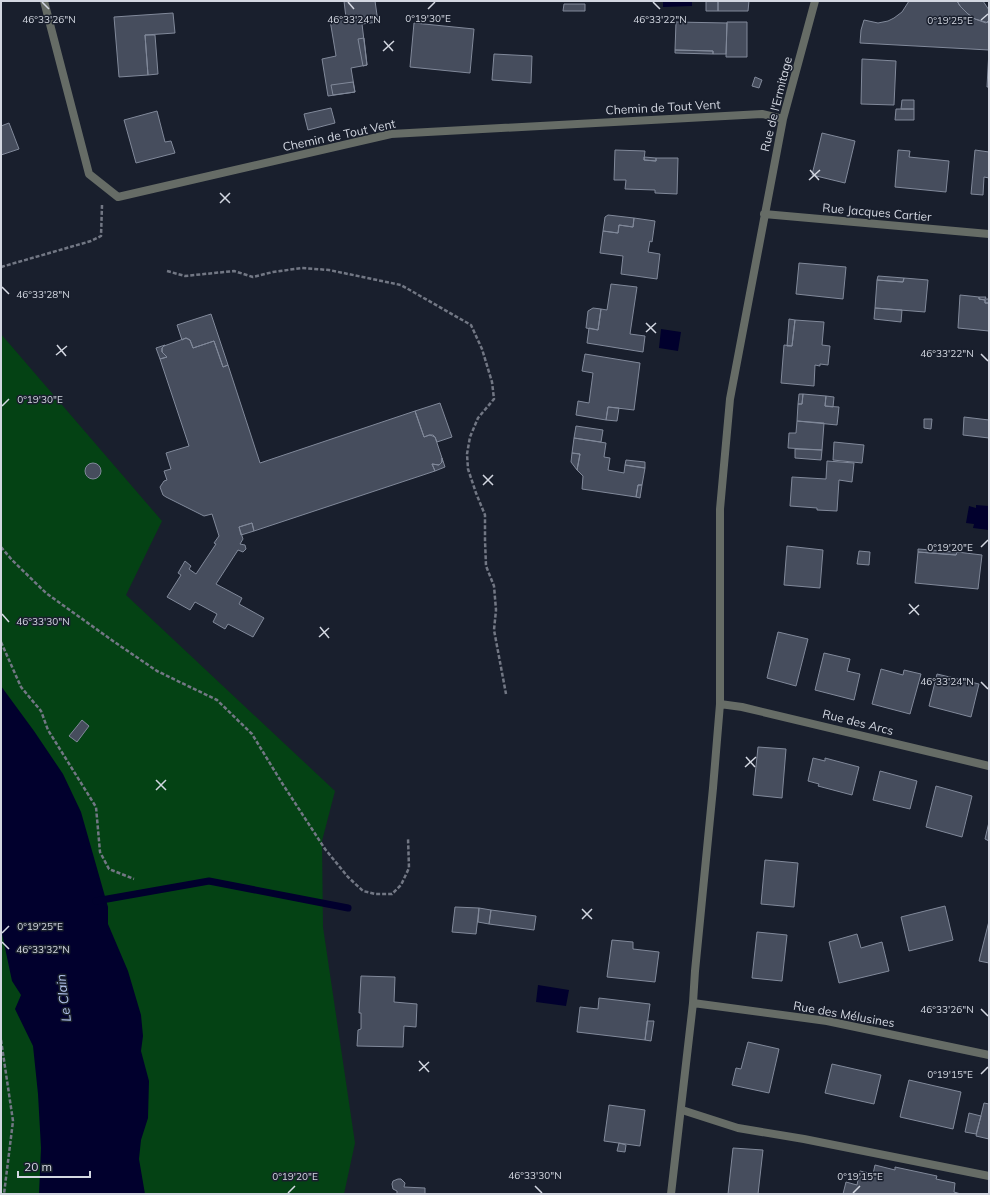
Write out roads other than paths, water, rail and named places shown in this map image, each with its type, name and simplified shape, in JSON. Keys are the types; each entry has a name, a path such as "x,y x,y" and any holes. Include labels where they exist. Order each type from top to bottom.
{"street":[{"name":"Chemin de Tout Vent","path":"44,1 89,174 118,197 391,134 762,114 783,119"},
{"name":"Rue de l'Ermitage","path":"672,1194 693,1003 720,704 720,509 730,400 783,119 816,1"},
{"name":"Rue Jacques Cartier","path":"764,214 989,234"},
{"name":"Rue des Arcs","path":"720,704 742,707 989,766"},
{"name":"Rue des Mélusines","path":"693,1003 827,1021 989,1056"},
{"path":"682,1110 738,1128 804,1139 989,1176"}],"water":[{"path":"663,1 692,1 692,6 663,7"},
{"path":"661,329 681,332 678,351 659,348"},
{"path":"976,505 989,506 989,530 973,528 974,524 966,523 969,506 976,508"},
{"name":"Le Clain","path":"1,686 63,774 81,812 108,907 108,924 128,971 141,1015 143,1036 141,1051 149,1081 148,1118 141,1140 139,1159 145,1194 39,1194 41,1148 38,1094 33,1046 15,1009 21,995 12,981 1,929"},
{"path":"538,985 569,990 566,1006 536,1002"}],"waterway":[{"path":"96,901 209,881 348,908"}]}
